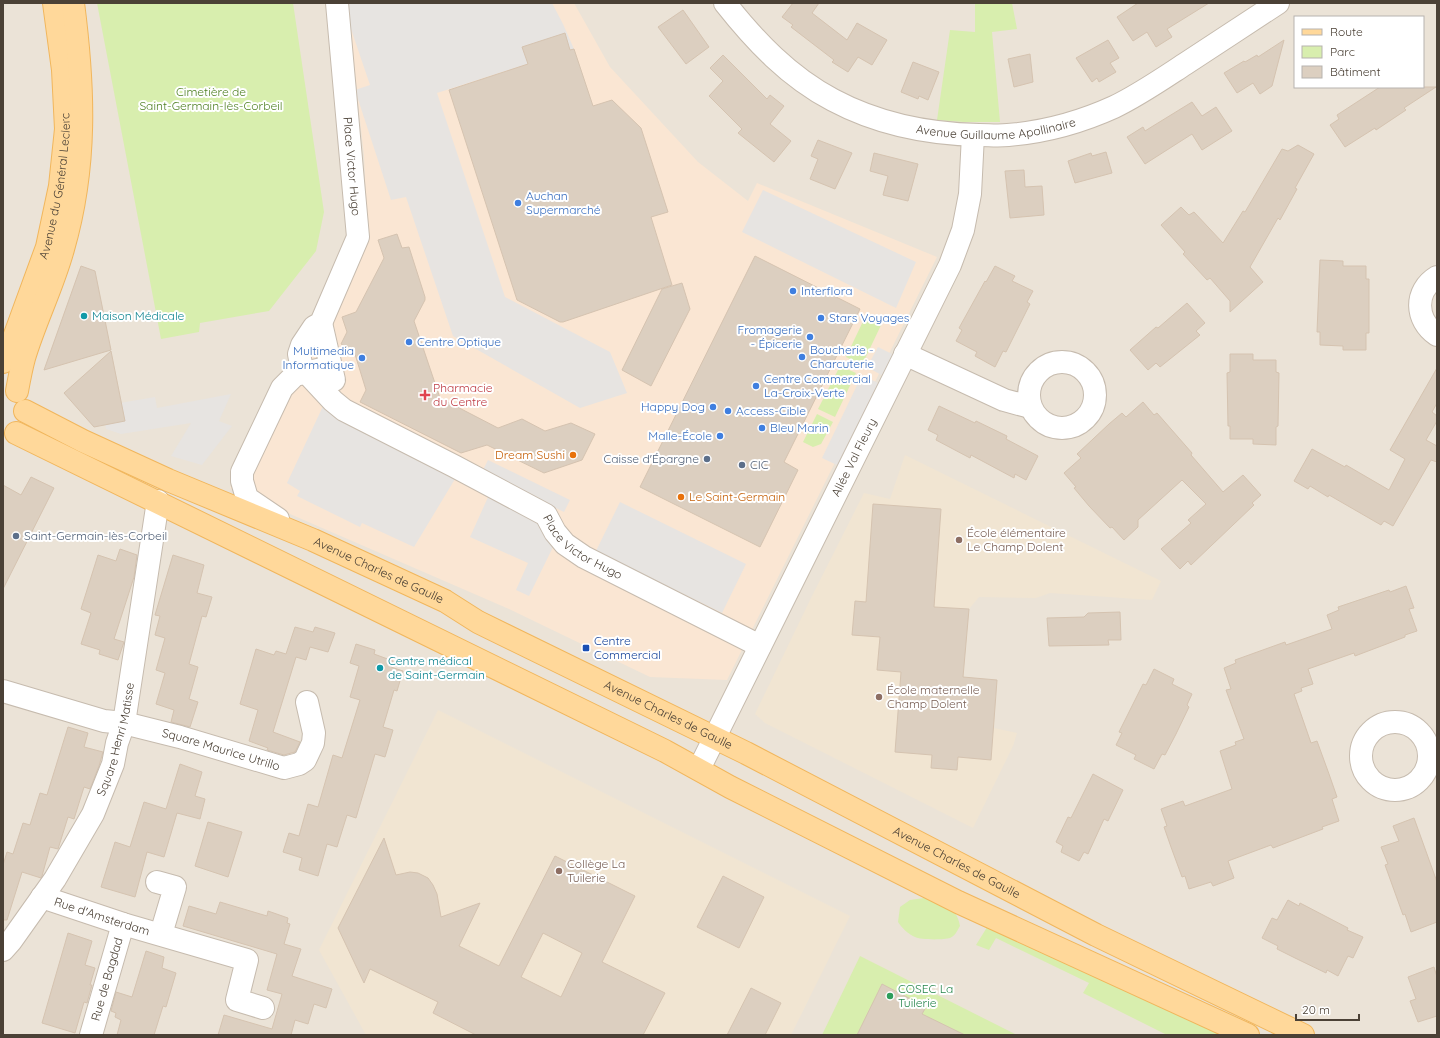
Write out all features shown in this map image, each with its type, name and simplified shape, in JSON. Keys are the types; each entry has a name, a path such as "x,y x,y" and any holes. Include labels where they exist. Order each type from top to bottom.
{"main road":[{"name":"Avenue du Général Leclerc","path":"3,362 9,351 47,247 60,186 66,129 63,70 54,3"},
{"name":"Avenue du Général Leclerc","path":"62,3 81,71"},
{"name":"Avenue du Général Leclerc","path":"10,387 24,358 63,250 77,190 82,134 81,71 73,3"},
{"path":"10,387 22,396 25,411 24,419 10,436 158,501 666,751 730,787 958,902 1248,1035"},
{"name":"Avenue Charles de Gaulle","path":"25,411 83,441 168,480 313,540 445,601 478,622 714,738 1096,935 1303,1035"}],"street":[{"name":"Place Victor Hugo","path":"337,3 358,237 321,323 314,327 302,345 299,354 301,364 306,372 333,402 344,410 546,515 555,532 565,544 584,557 760,646"},
{"name":"Avenue Guillaume Apollinaire","path":"726,3 746,30 769,54 797,77 832,100 866,115 903,127 956,134 1007,136 1046,130 1080,121 1115,106 1146,90 1278,3"},
{"name":"Allée Val Fleury","path":"699,769 950,265 962,230 970,194 973,135"},
{"path":"1437,277 1424,289 1420,300 1420,311 1424,322 1431,331 1437,335"},
{"path":"321,323 331,367 344,410"},
{"path":"905,354 1004,400 1030,408"},
{"path":"313,540 247,498 242,481 242,472 282,388 295,375 331,367"},
{"name":"Square Henri Matisse","path":"3,950 12,940 54,879 93,814 112,764 124,723 158,501"},
{"name":"Square Maurice Utrillo","path":"3,691 104,722 124,723 180,737 284,768 299,764 305,760 313,743 314,733 307,702"},
{"path":"157,882 175,887 161,934"},
{"name":"Rue d'Amsterdam","path":"42,897 123,924 248,960 237,1000 263,1008"},
{"name":"Rue de Bagdad","path":"91,1035 123,924"}],"shaded area":[{"path":"3,3 1437,3 1437,1035 3,1035"},
{"path":"347,3 574,3 610,67 698,162 748,201 757,183 937,257 727,680 650,677 509,609 230,488 366,201 364,156"},
{"path":"347,3 552,3 574,49 437,93 505,297 610,352 627,393 580,408 453,336 406,197 391,200 355,90 370,85 350,26"},
{"path":"763,190 916,262 896,308 742,232"},
{"path":"878,347 894,355 883,376 867,367"},
{"path":"862,375 878,383 839,466 822,458"},
{"path":"231,394 219,421 232,426 202,465 171,456 191,423 121,434 106,429 102,406 155,397 157,408"},
{"path":"324,404 541,517 555,543 529,596 516,590 528,563 470,537 489,495 455,479 414,547 362,523 360,527 297,496 300,491 287,483"},
{"path":"905,455 1161,581 1152,600 1050,593 1036,598 979,597 969,609 963,677 997,680 994,728 1017,733 1013,746 973,828 765,723 755,714 864,493 890,499"},
{"path":"488,460 570,500 564,512 482,472"},
{"path":"620,502 746,564 722,613 596,551"},
{"name":"Collège La Tuilerie","path":"438,710 850,916 791,1035 366,1035 319,950"}],"green space":[{"name":"Cimetière de Saint-Germain-lès-Corbeil","path":"97,3 293,3 324,212 316,251 269,311 200,323 199,332 161,339"},
{"path":"975,3 1012,3 1017,29 992,32 1000,122 937,120 950,30 975,32"},
{"path":"867,313 883,321 862,365 846,357"},
{"path":"840,366 856,373 835,417 818,409"},
{"path":"817,414 833,422 821,444 813,447 803,442"},
{"path":"924,898 943,903 956,914 960,926 952,937 947,939 918,938 912,936 903,929 898,922 900,907 910,900"},
{"path":"989,924 1234,1035 1167,1035 1083,993 1089,983 996,938 989,950 976,945"},
{"name":"COSEC La Tuilerie","path":"860,956 1017,1035 822,1035"}],"building":[{"path":"793,3 819,3 812,13 847,40 857,23 887,40 872,65 858,57 848,72 832,62 834,60 791,27 793,25 782,17"},
{"path":"1138,3 1209,3 1167,29 1172,37 1156,47 1147,32 1133,41 1117,17"},
{"path":"683,10 709,47 686,64 658,27"},
{"path":"565,33 570,50 574,49 593,106 612,100 641,128 668,212 651,217 672,285 560,322 517,300 449,90 528,64 522,47"},
{"path":"1108,40 1119,58 1110,63 1116,72 1099,82 1097,78 1092,82 1076,58"},
{"path":"1284,40 1272,86 1260,94 1253,83 1237,93 1224,73 1244,61 1245,62 1257,55 1258,57"},
{"path":"1030,54 1033,82 1014,87 1008,59"},
{"path":"723,55 767,99 770,95 784,106 770,124 791,141 774,162 738,133 742,129 709,96 723,81 710,68"},
{"path":"913,62 939,72 928,100 919,96 918,99 901,92"},
{"path":"1436,87 1404,108 1406,110 1376,130 1375,128 1345,147 1330,125 1339,119 1337,115 1378,88"},
{"path":"1192,102 1202,116 1216,107 1232,131 1202,150 1192,134 1145,164 1127,137 1143,127 1145,131"},
{"path":"818,140 852,153 835,189 810,179 818,159 811,156"},
{"path":"1298,145 1314,154 1295,188 1297,189 1280,220 1278,218 1250,267 1263,282 1230,312 1230,301 1210,278 1207,280 1183,254 1185,252 1161,225 1181,207 1189,215 1194,212 1223,243 1243,211 1245,212 1282,149 1288,151"},
{"path":"1106,152 1112,173 1075,183 1068,161 1091,153 1092,156"},
{"path":"874,153 918,164 908,201 883,195 888,176 870,171"},
{"path":"1024,170 1025,187 1042,186 1044,215 1010,218 1005,171"},
{"path":"397,234 402,248 409,247 425,297 425,300 414,321 440,398 498,428 522,419 545,431 571,423 595,434 582,460 544,473 487,445 461,453 360,402 366,390 354,351 341,344 347,332 342,317 356,312 384,258 378,240"},
{"name":"Centre Commercial La-Croix-Verte","path":"755,256 860,309 784,462 798,470 760,547 640,487"},
{"path":"1320,260 1343,261 1343,266 1366,266 1366,279 1369,279 1369,333 1366,333 1366,350 1343,350 1343,346 1320,345 1320,332 1317,332"},
{"path":"81,266 95,271 111,350 44,370"},
{"path":"995,266 1015,276 1012,281 1033,291 1027,302 1030,304 1006,352 1003,351 995,367 975,356 977,352 956,341 962,330 959,328"},
{"path":"682,283 690,309 651,386 622,370 662,289"},
{"path":"1187,303 1205,323 1196,331 1200,335 1160,367 1156,363 1148,370 1130,350 1156,327 1158,328"},
{"path":"111,351 125,421 94,427 64,393"},
{"path":"1230,354 1253,354 1253,360 1276,360 1276,372 1279,373 1278,426 1276,427 1276,445 1253,444 1253,439 1230,439 1230,426 1228,426 1227,373 1230,372"},
{"path":"1437,368 1437,403 1432,412 1437,416 1437,421 1426,440 1437,446 1437,462 1431,460 1393,526 1384,521 1381,525 1329,495 1328,497 1310,486 1308,489 1294,481 1312,449 1345,467 1346,465 1389,490 1405,459 1390,450"},
{"path":"1143,402 1154,415 1157,413 1192,453 1191,455 1223,492 1243,475 1261,495 1252,503 1254,505 1191,565 1188,561 1180,569 1161,549 1191,523 1188,520 1206,504 1182,480 1138,520 1138,527 1124,540 1089,506 1064,473 1081,458 1077,454 1109,424 1122,413 1126,417"},
{"path":"939,406 975,423 976,421 1007,436 1006,439 1038,456 1026,480 1015,474 1014,478 971,455 970,458 936,440 938,435 928,430"},
{"name":"Saint-Germain-lès-Corbeil","path":"31,477 54,488 3,589 3,485 21,495"},
{"path":"873,504 941,509 934,607 969,609 963,677 997,680 991,760 958,757 957,770 931,768 932,755 895,752 901,672 877,670 880,637 852,635 855,601 866,602"},
{"path":"120,549 137,555 134,577 114,639 124,642 118,660 99,654 100,650 81,644 91,613 81,609 98,555 116,561"},
{"path":"173,555 204,565 197,593 212,597 206,617 202,616 189,664 198,667 189,699 198,702 190,727 171,722 174,710 156,704 165,673 156,670 165,638 155,635 160,616 155,615"},
{"path":"1406,586 1414,608 1409,609 1417,631 1355,656 1354,653 1308,669 1313,684 1301,688 1302,691 1294,694 1311,743 1317,741 1329,774 1337,797 1332,799 1339,821 1322,827 1323,829 1273,848 1271,845 1228,861 1234,878 1213,886 1211,882 1189,889 1185,876 1182,877 1164,827 1167,826 1161,809 1183,801 1185,806 1232,789 1220,751 1236,745 1235,742 1244,739 1226,690 1231,689 1224,668 1236,663 1235,660 1285,642 1286,645 1332,629 1327,615 1339,610 1338,607"},
{"path":"1120,612 1121,640 1108,640 1109,645 1049,646 1047,618 1084,617 1088,613"},
{"path":"295,627 313,632 315,627 335,633 328,652 310,647 306,660 296,657 273,732 300,742 295,752 284,755 267,750 268,748 249,741 258,710 240,704 256,649 274,655 276,651 286,654"},
{"path":"356,644 375,650 374,654 393,661 391,667 403,671 397,691 394,690 383,727 393,730 385,757 375,754 356,818 347,815 337,847 327,844 318,876 299,870 302,858 283,852 289,833 299,836 308,804 318,807 333,755 342,758 360,700 350,697 359,666 350,663"},
{"path":"1154,669 1174,679 1172,684 1192,694 1187,705 1189,707 1176,734 1165,755 1162,754 1154,769 1134,759 1136,755 1116,745 1122,733 1119,732 1143,684 1146,685"},
{"path":"68,727 88,733 84,747 103,752 99,766 90,789 84,787 74,819 68,817 58,849 50,847 41,878 22,872 7,920 3,920 3,865 7,852 13,854 23,823 30,825 40,793 47,795"},
{"path":"180,764 202,772 195,796 205,799 200,819 177,813 164,857 147,852 135,897 101,887 115,842 130,847 144,802 166,809"},
{"path":"1093,774 1123,790 1108,821 1104,819 1088,854 1084,852 1079,861 1061,852 1063,846 1056,842 1068,817 1071,818"},
{"path":"1414,818 1437,882 1437,922 1411,932 1405,914 1403,915 1385,865 1388,864 1381,847 1399,841 1393,826"},
{"path":"208,822 242,832 228,877 195,866"},
{"path":"384,838 396,875 410,872 418,873 428,878 437,894 441,917 480,903 459,946 499,966 555,856 635,896 602,962 665,993 643,1035 476,1035 433,1013 438,1002 370,969 364,983 338,928","holes":["543,933 582,953 561,997 521,977"]},
{"path":"723,876 764,897 739,948 697,927"},
{"path":"1288,900 1299,906 1300,903 1348,928 1347,930 1363,937 1353,958 1348,956 1338,976 1327,970 1326,973 1277,949 1278,946 1262,938 1272,918 1277,920"},
{"path":"220,902 267,916 268,911 288,918 287,923 290,924 284,944 301,949 292,976 332,989 326,1008 314,1004 308,1024 295,1020 291,1035 218,1035 224,1015 272,1029 282,994 267,990 277,954 183,926 189,906 216,914"},
{"path":"68,933 92,941 85,965 95,968 87,1003 84,1002 75,1033 42,1023"},
{"path":"146,951 164,957 162,968 176,973 166,1007 163,1006 154,1035 117,1035 121,1020 115,1017 116,1013 111,1011 116,992 132,997"},
{"path":"1434,967 1437,977 1437,1016 1418,1022 1410,1001 1416,999 1408,977"},
{"path":"882,984 926,1007 922,1014 965,1035 857,1035"},
{"path":"751,988 781,1003 765,1035 727,1035"}],"place":[{"name":"Auchan Supermarché","path":"518,203"},
{"name":"Interflora","path":"793,291"},
{"name":"Maison Médicale","path":"84,316"},
{"name":"Stars Voyages","path":"821,318"},
{"name":"Fromagerie - Épicerie","path":"810,337"},
{"name":"Centre Optique","path":"409,342"},
{"name":"Boucherie - Charcuterie","path":"802,357"},
{"name":"Multimedia Informatique","path":"362,358"},
{"name":"Centre Commercial La-Croix-Verte","path":"756,386"},
{"name":"Pharmacie du Centre","path":"425,395"},
{"name":"Happy Dog","path":"713,407"},
{"name":"Access-Cible","path":"728,411"},
{"name":"Bleu Marin","path":"762,428"},
{"name":"Malle-École","path":"720,436"},
{"name":"Dream Sushi","path":"573,455"},
{"name":"Caisse d'Épargne","path":"707,459"},
{"name":"CIC","path":"742,465"},
{"name":"Le Saint-Germain","path":"681,497"},
{"name":"Saint-Germain-lès-Corbeil","path":"16,536"},
{"name":"École élémentaire Le Champ Dolent","path":"959,540"},
{"name":"Centre Commercial","path":"586,648"},
{"name":"Centre médical de Saint-Germain","path":"380,668"},
{"name":"École maternelle Champ Dolent","path":"879,697"},
{"name":"Collège La Tuilerie","path":"559,871"},
{"name":"COSEC La Tuilerie","path":"890,996"}]}
